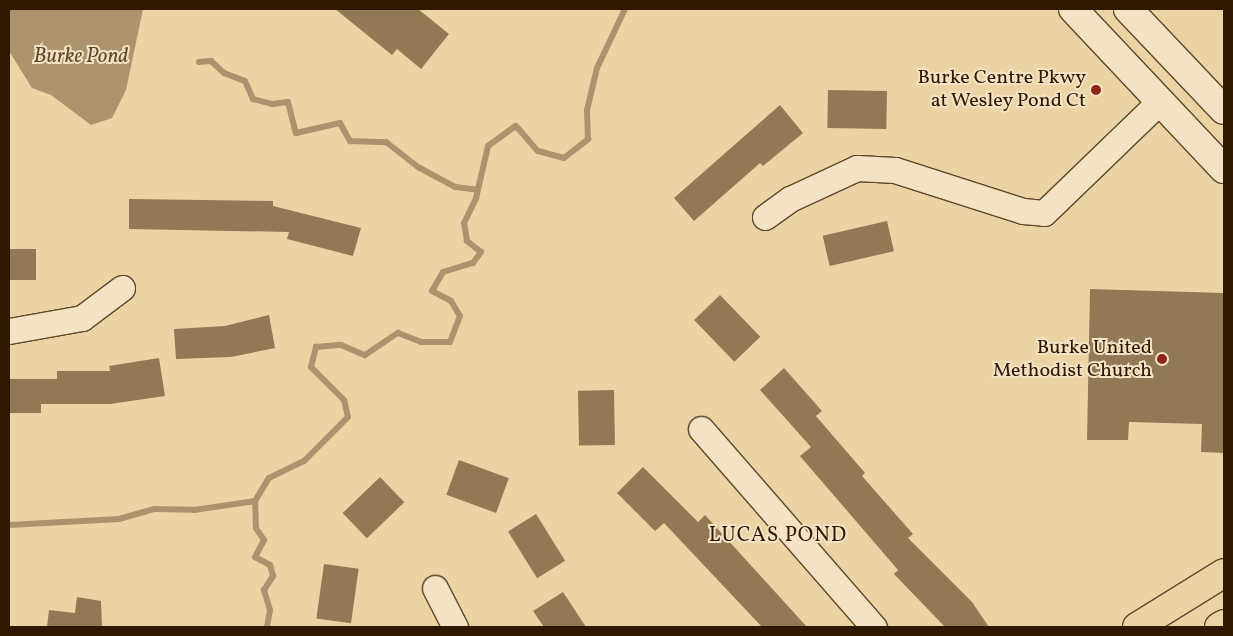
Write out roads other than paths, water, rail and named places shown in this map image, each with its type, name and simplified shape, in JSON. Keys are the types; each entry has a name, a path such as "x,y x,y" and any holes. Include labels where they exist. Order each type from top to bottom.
{"main road":[{"path":"1073,9 1224,169"},
{"path":"1128,9 1224,110"},
{"path":"1137,627 1224,573"},
{"path":"1219,627 1224,624"}],"street":[{"path":"765,217 790,199 857,168 895,170 1023,211 1044,213 1160,101"},
{"path":"9,330 82,318 122,288"},
{"path":"701,429 874,627"},
{"path":"435,588 455,627"}],"water":[{"name":"Burke Pond","path":"9,9 143,9 126,90 112,118 91,125 51,95 32,88 9,51"}],"waterway":[{"path":"267,627 270,610 264,590 273,576 270,565 255,557 264,540 256,528 255,501 269,478 304,461 348,417 344,400 311,367 316,347 341,345 365,355 398,333 421,342 450,342 460,316 451,301 432,291 443,272 473,263 481,252 467,241 464,223 476,198 488,146 516,126 538,151 564,158 588,139 587,110 597,68 625,9"},
{"path":"199,62 211,61 224,73 245,81 253,99 272,104 288,102 296,133 340,123 350,141 386,142 418,167 455,187 478,190"},
{"path":"9,525 119,519 155,509 194,510 255,501"}],"place":[{"name":"Burke Centre Pkwy at Wesley Pond Ct","path":"1096,90"},
{"name":"Burke United Methodist Church","path":"1162,359"}],"district":[{"name":"LUCAS POND","path":"778,536"}]}
